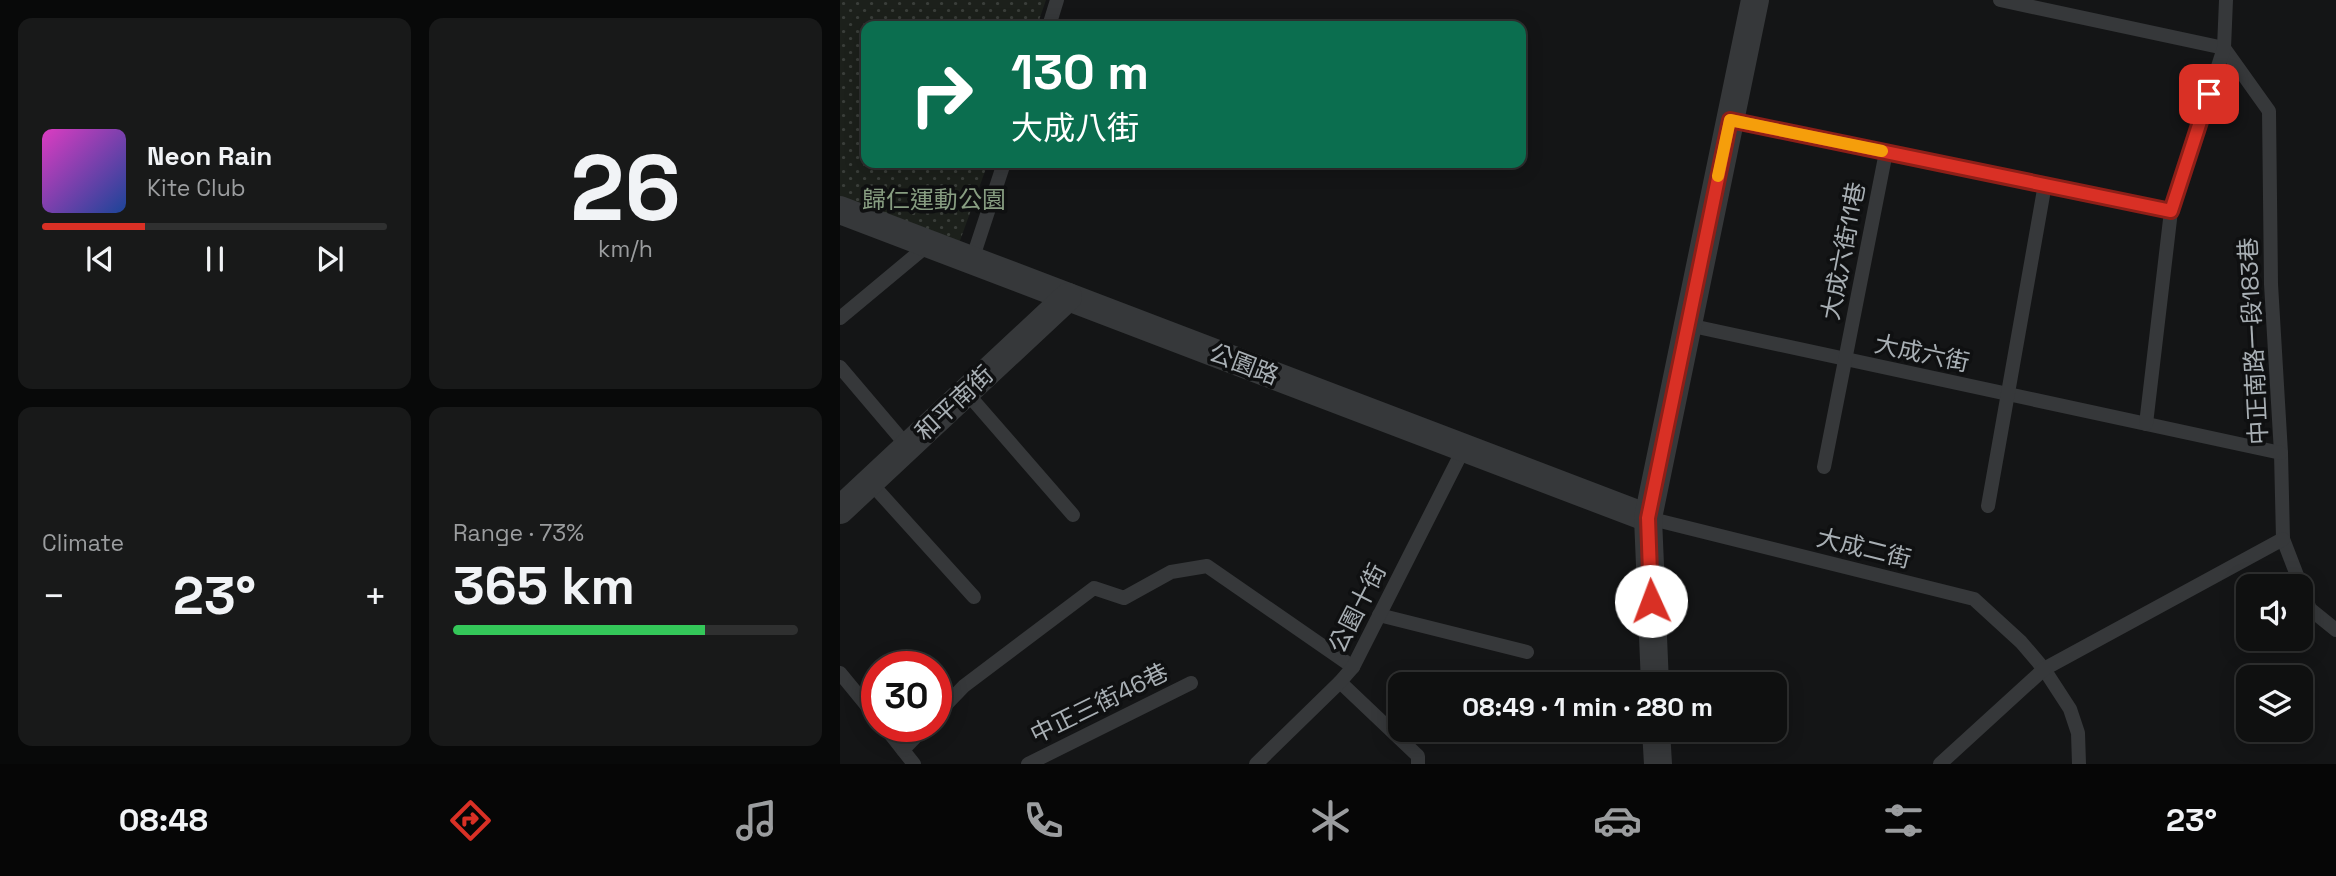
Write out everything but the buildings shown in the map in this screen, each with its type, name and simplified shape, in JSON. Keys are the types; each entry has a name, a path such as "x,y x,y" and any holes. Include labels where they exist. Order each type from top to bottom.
{"street":[{"path":"1654,672 1648,518 1755,0"},
{"name":"公園路","path":"840,210 1648,518"},
{"name":"和平南街","path":"840,510 1068,297"},
{"path":"1657,742 1658,764"}],"lane":[{"path":"1051,21 1057,0"},
{"path":"2000,0 2224,48"},
{"path":"2146,424 2171,211 2224,48 2226,0"},
{"name":"中正南路一段183巷","path":"2224,48 2269,111 2271,284 2283,539 2310,609 2336,630"},
{"path":"1730,120 2171,211"},
{"name":"大成六街11巷","path":"1824,467 1886,152"},
{"path":"972,260 1002,168"},
{"path":"1988,506 2045,184"},
{"path":"840,318 929,244"},
{"name":"大成六街","path":"1688,325 2281,453"},
{"path":"840,367 908,447"},
{"path":"966,391 1073,514"},
{"name":"公園十街","path":"1256,764 1353,667 1464,447"},
{"path":"870,482 974,597"},
{"name":"大成二街","path":"1648,518 1975,599 2021,642 2044,669 2070,709 2078,733 2079,764"},
{"path":"1940,764 2044,669 2283,539"},
{"path":"952,698 964,686 1094,588 1124,598 1171,572 1207,566 1353,667"},
{"path":"1379,615 1527,652"},
{"path":"840,673 861,699"},
{"path":"1340,682 1418,756 1418,764"},
{"name":"中正三街46巷","path":"1028,764 1191,683"},
{"path":"897,742 914,764"},
{"path":"903,750 911,742"}],"green space":[{"name":"歸仁運動公園","path":"840,0 1046,0 1039,21 861,21 861,168 986,168 957,249 840,200"}],"slow traffic":[{"path":"1718,176 1730,120 1882,151"}],"route":[{"path":"1651,601 1648,518 1730,120 2171,211 2209,94"}]}
